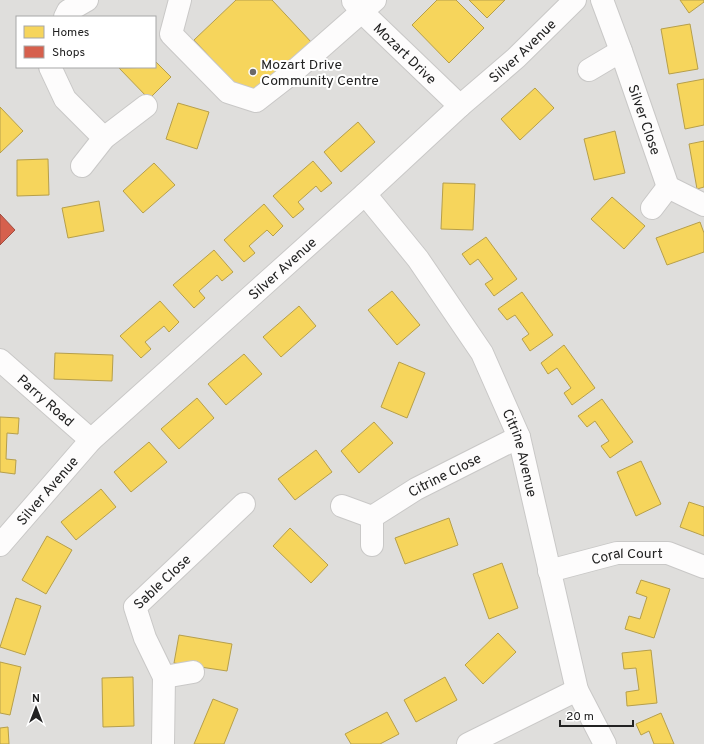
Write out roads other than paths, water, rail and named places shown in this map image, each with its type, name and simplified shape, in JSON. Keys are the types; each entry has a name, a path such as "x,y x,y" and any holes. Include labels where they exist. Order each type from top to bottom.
{"street":[{"path":"66,16 68,12 87,0"},
{"path":"180,0 171,34 228,92 256,101 292,73 363,4"},
{"name":"Silver Avenue","path":"0,546 91,440 365,194 460,106 516,58 575,0"},
{"name":"Silver Close","path":"602,0 668,187"},
{"name":"Mozart Drive","path":"363,4 460,106"},
{"path":"589,70 621,51"},
{"path":"50,68 65,99 104,138"},
{"path":"82,166 104,138 146,106"},
{"path":"652,208 668,187 704,205"},
{"name":"Citrine Avenue","path":"365,194 418,259 482,353 519,437 577,690 605,744"},
{"name":"Parry Road","path":"0,360 91,440"},
{"name":"Citrine Close","path":"372,516 416,489 519,437"},
{"name":"Sable Close","path":"163,744 164,677 145,638 135,607 244,504"},
{"path":"342,506 372,516 372,545"},
{"name":"Coral Court","path":"549,571 617,553 668,553 704,567"},
{"path":"164,677 192,672"},
{"path":"468,744 577,690"}],"place":[{"name":"Mozart Drive Community Centre","path":"253,72"}]}
